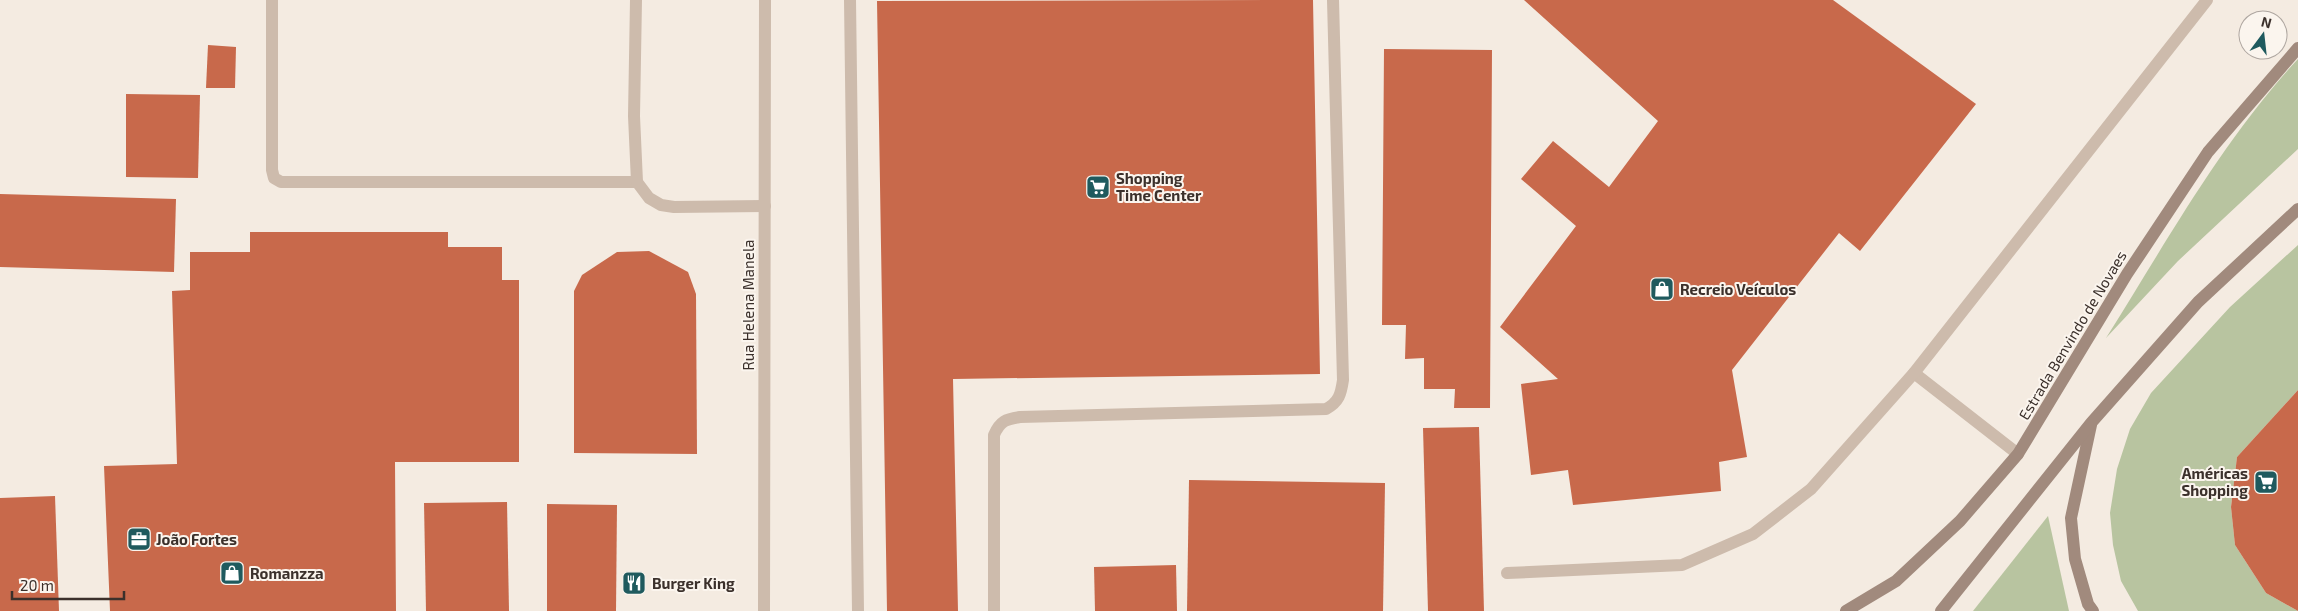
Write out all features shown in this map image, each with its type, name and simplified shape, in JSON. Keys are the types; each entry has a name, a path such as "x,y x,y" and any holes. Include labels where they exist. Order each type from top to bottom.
{"street":[{"path":"272,0 272,170 274,178 281,182 637,182"},
{"path":"636,0 634,116 637,182 649,198 661,205 674,207 765,206"},
{"name":"Rua Helena Manela","path":"764,611 765,0"},
{"path":"850,0 858,611"},
{"path":"994,611 994,435 998,424 1007,419 1020,417 1326,409 1335,404 1341,394 1343,380 1333,0"},
{"path":"1508,573 1682,566 1753,534 1811,489 1914,374 2207,0"},
{"name":"Estrada Benvindo de Novaes","path":"1846,611 1896,581 1960,521 2018,454 2127,274 2208,152 2298,48"},
{"path":"1941,611 2091,423 2198,302 2298,209"},
{"path":"1914,374 2018,454"},
{"path":"2091,423 2071,518 2075,559 2088,604 2093,611"}],"green space":[{"path":"2298,59 2298,149 2178,261 2106,338 2219,159 2270,91"},
{"path":"2298,245 2298,390 2237,457 2231,507 2235,545 2266,593 2298,611 2138,611 2121,581 2113,545 2110,513 2117,469 2130,429 2151,393 2230,307"},
{"path":"2048,516 2069,611 1973,611"}],"building":[{"name":"Shopping Time Center","path":"1313,0 1320,374 953,379 958,611 887,611 877,1"},
{"name":"Recreio Veículos","path":"1524,0 1833,0 1976,104 1860,251 1839,233 1732,370 1747,457 1719,462 1721,491 1573,505 1568,470 1531,475 1521,384 1558,379 1500,327 1576,226 1521,179 1553,141 1609,187 1658,121"},
{"path":"208,45 236,47 235,88 206,88"},
{"path":"1384,49 1492,50 1490,408 1454,408 1455,389 1424,389 1424,358 1405,359 1406,325 1382,325"},
{"path":"126,94 200,95 198,178 126,177"},
{"path":"0,194 176,199 174,272 0,267"},
{"path":"250,232 448,232 448,247 502,247 502,280 519,280 519,462 395,462 396,611 110,611 104,466 177,464 172,291 190,290 190,252 250,252"},
{"path":"649,251 688,272 696,294 697,454 574,453 574,291 582,275 617,252"},
{"name":"Américas Shopping","path":"2298,390 2298,611 2266,593 2235,545 2231,507 2237,457"},
{"path":"1479,427 1484,611 1428,611 1423,428"},
{"path":"1189,480 1385,483 1383,611 1187,611"},
{"path":"55,496 59,611 0,611 0,498"},
{"path":"507,502 509,611 426,611 424,503"},
{"path":"547,504 617,505 616,611 547,611"},
{"path":"1176,565 1177,611 1095,611 1094,567"}],"place":[{"name":"Shopping Time Center","path":"1098,187"},
{"name":"Recreio Veículos","path":"1662,289"},
{"name":"Américas Shopping","path":"2266,482"},
{"name":"João Fortes","path":"139,539"},
{"name":"Romanzza","path":"232,573"},
{"name":"Burger King","path":"634,583"}]}
